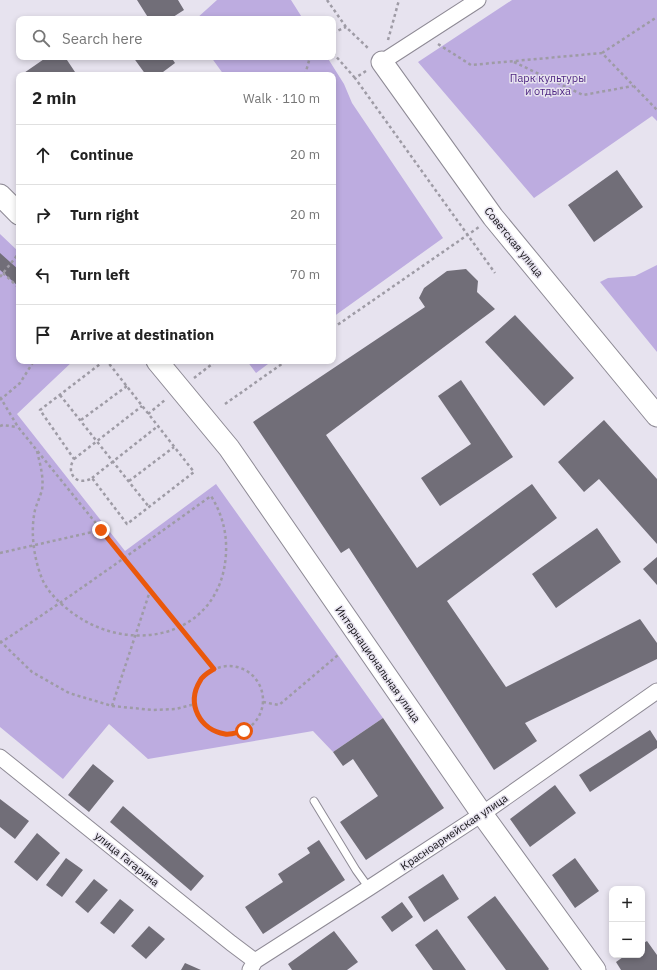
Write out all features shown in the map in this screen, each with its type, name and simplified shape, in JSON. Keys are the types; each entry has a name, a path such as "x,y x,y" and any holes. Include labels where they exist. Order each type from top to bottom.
{"main road":[{"name":"Советская улица","path":"382,62 493,217 657,416"},
{"path":"0,195 16,211"},
{"name":"Интернациональная улица","path":"159,364 229,448 482,814 595,970"}],"street":[{"path":"382,62 478,0"},
{"name":"Красноармейская улица","path":"252,965 482,814 657,691"},
{"name":"улица Гагарина","path":"0,757 231,943 252,965"}],"lane":[{"path":"314,801 356,870 369,888"}],"path":[{"path":"326,0 346,27 382,62"},
{"path":"355,78 382,62 399,0"},
{"path":"424,34 471,65 602,53 657,17"},
{"path":"336,32 346,27"},
{"path":"602,53 657,110"},
{"path":"336,57 355,78 495,273"},
{"path":"307,72 309,60"},
{"path":"513,61 584,94 634,86"},
{"path":"336,326 493,217"},
{"path":"0,277 16,257"},
{"path":"3,273 16,285"},
{"path":"32,364 20,383 1,399 18,427 214,669"},
{"path":"74,459 40,410 102,364"},
{"path":"92,478 127,524 194,472 109,364"},
{"path":"225,404 282,364"},
{"path":"81,420 127,386"},
{"path":"60,395 149,506"},
{"path":"142,406 74,459 70,470 72,476 81,481 87,481 114,462 158,426"},
{"path":"0,426 18,427"},
{"path":"129,481 174,447"},
{"path":"37,451 42,472 42,490 35,511 34,546 38,564 44,582 53,596 60,603 87,623 110,632 134,636 162,634 180,627 198,615 212,600 222,582 225,564 226,541 223,520 218,506 211,496 60,603 0,642 32,672 69,693 112,706 153,710 176,709 195,704"},
{"path":"0,553 101,530"},
{"path":"112,706 150,591"},
{"path":"263,702 279,705 338,655"},
{"path":"231,666 248,671 260,685 263,702 257,720 244,731 226,734 209,729 197,715 194,697 200,680 214,669 231,666"}],"green space":[{"path":"217,0 291,0 301,16 199,16"},
{"name":"Парк культуры и отдыха","path":"512,0 657,0 657,121 652,116 534,198 418,62"},
{"path":"213,60 329,60 344,84 352,103 443,238 336,315 336,72 222,72"},
{"path":"0,234 16,249 16,364 70,364 17,414 125,551 216,484 383,718 333,752 313,731 148,759 109,724 63,779 0,727"},
{"path":"657,265 657,352 600,282 608,278 635,276"},
{"path":"249,364 268,364 256,373"}],"building":[{"path":"137,0 178,0 184,10 175,16 147,16"},
{"path":"43,60 67,60 75,72 25,72"},
{"path":"135,60 173,60 175,63 163,72 144,72"},
{"path":"617,170 643,207 594,242 568,205"},
{"path":"0,253 16,267 16,284 0,270"},
{"path":"466,269 478,281 477,292 495,309 326,435 417,568 532,484 557,518 447,601 506,687 640,619 657,643 657,659 525,723 537,741 494,770 349,548 341,553 253,422 425,307 419,298 424,288 447,271"},
{"path":"515,315 574,378 544,406 485,342"},
{"path":"461,380 513,457 440,506 421,478 471,444 438,396"},
{"path":"604,420 657,479 657,544 599,479 584,492 558,462"},
{"path":"597,528 621,562 556,608 532,574"},
{"path":"657,557 657,585 643,569"},
{"path":"383,718 444,808 366,860 340,822 378,796 353,759 343,766 333,752"},
{"path":"650,730 657,741 657,748 590,792 579,775"},
{"path":"93,764 114,781 89,812 68,795"},
{"path":"555,785 576,813 530,847 510,819"},
{"path":"0,799 29,821 15,839 0,827"},
{"path":"123,806 204,876 191,891 110,822"},
{"path":"37,833 60,853 37,881 14,862"},
{"path":"319,840 345,880 263,934 245,907 283,882 278,874 310,853 307,848"},
{"path":"66,858 83,870 62,897 46,885"},
{"path":"575,858 599,891 575,908 552,875"},
{"path":"443,874 459,899 424,922 408,897"},
{"path":"94,879 108,890 88,913 75,902"},
{"path":"495,896 549,969 548,970 506,970 467,917"},
{"path":"120,899 134,910 114,934 100,923"},
{"path":"402,902 413,917 392,932 381,917"},
{"path":"149,926 165,939 146,959 131,946"},
{"path":"437,929 466,970 433,970 415,945"},
{"path":"334,931 358,962 347,970 292,970 288,964"},
{"path":"647,941 657,955 657,970 621,970 616,962 622,958 645,958 645,942"},
{"path":"185,963 201,970 181,970"}],"route":[{"path":"101,530 214,669 200,680 194,697 197,715 209,729 226,734 244,731"}]}
